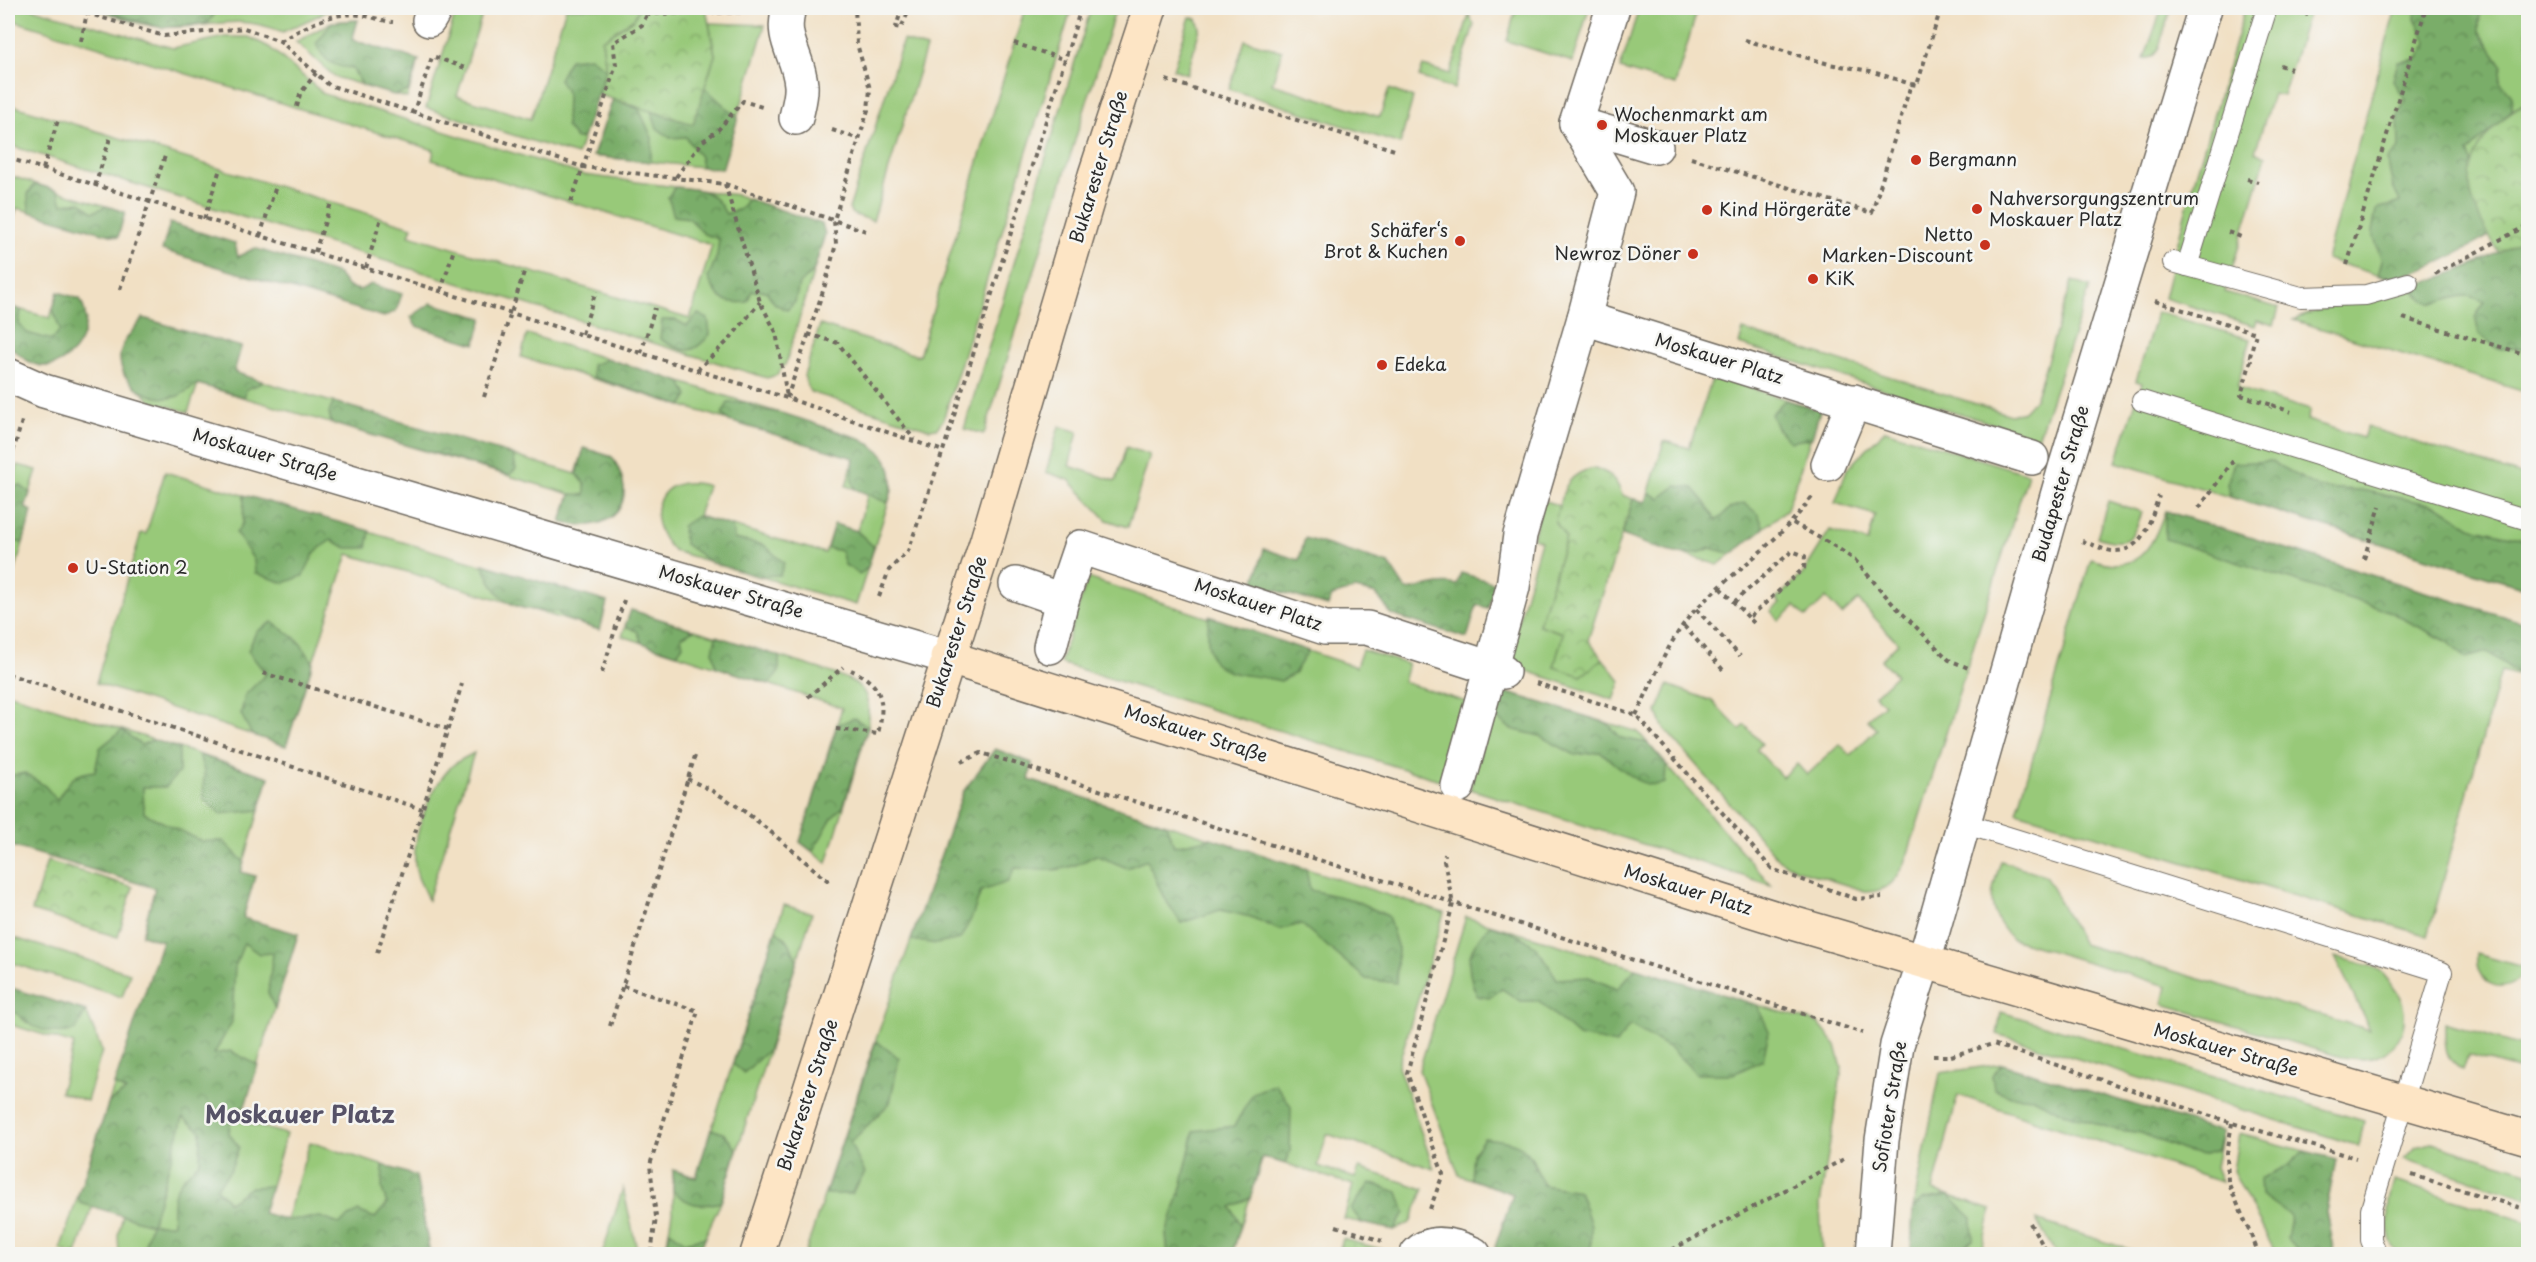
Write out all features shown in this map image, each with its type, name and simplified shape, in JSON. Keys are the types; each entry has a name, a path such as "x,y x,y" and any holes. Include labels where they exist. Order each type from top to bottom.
{"street":[{"name":"Bukarester Straße","path":"757,1254 947,657 987,540 1095,175 1150,8"},
{"path":"1455,801 1497,670 1513,587 1520,535 1584,318 1617,192 1576,123 1613,8"},
{"name":"Budapester Straße","path":"1924,962 2065,468 2205,8"},
{"path":"788,10 787,41 801,85 796,118"},
{"path":"1576,123 1656,147"},
{"name":"Moskauer Platz","path":"1584,318 2032,458"},
{"name":"Moskauer Straße","path":"8,375 44,391 947,657 1455,801"},
{"path":"1828,464 1854,401"},
{"name":"Moskauer Platz","path":"1050,647 1062,600 1080,547 1325,628 1366,628 1497,670"},
{"path":"1016,584 1062,600"},
{"name":"Moskauer Platz","path":"1455,801 1924,962"},
{"name":"Moskauer Straße","path":"1924,962 2529,1138"},
{"name":"Sofioter Straße","path":"1873,1254 1882,1140 1897,1046 1924,962"},
{"path":"1417,1254 1438,1244 1458,1246 1474,1254"}],"lane":[{"path":"2267,8 2180,264 2301,297 2337,298 2366,295 2408,284"},
{"path":"2142,401 2529,520"},
{"path":"2032,458 2065,468"},
{"path":"1963,823 2442,972 2371,1209 2371,1240 2377,1254"}],"path":[{"path":"69,8 164,36 244,28 280,41 329,85 413,114 583,167 725,184 869,232"},
{"path":"629,8 649,14 788,10"},
{"path":"571,202 616,65 613,43 642,25 650,8"},
{"path":"787,398 836,244 834,220 868,110 870,89 857,44 855,8"},
{"path":"902,8 896,27 901,28 910,8"},
{"path":"878,601 889,570 908,551 943,451 1081,8"},
{"path":"1746,40 1829,64 1870,71 1917,85 1941,8"},
{"path":"2337,298 2426,8"},
{"path":"81,41 87,13"},
{"path":"280,41 324,18 338,14 360,15 413,24 432,14"},
{"path":"1014,43 1066,60"},
{"path":"413,114 432,56 465,68"},
{"path":"297,108 300,94 315,73"},
{"path":"1158,77 1398,151"},
{"path":"1656,147 1872,213 1911,84"},
{"path":"43,170 58,120"},
{"path":"95,186 111,135"},
{"path":"120,289 166,153"},
{"path":"8,158 787,398 943,451"},
{"path":"204,219 220,169"},
{"path":"725,184 760,302 776,332 787,398"},
{"path":"260,236 276,186"},
{"path":"315,252 331,203"},
{"path":"366,268 381,218"},
{"path":"2408,284 2433,275 2529,225"},
{"path":"441,291 454,249"},
{"path":"484,397 525,269"},
{"path":"2120,290 2256,333 2241,395 2272,405 2199,508"},
{"path":"582,334 596,291"},
{"path":"697,370 760,302"},
{"path":"641,353 655,308"},
{"path":"2393,315 2529,355"},
{"path":"808,334 838,343 914,440"},
{"path":"8,469 26,410"},
{"path":"1636,716 1672,644 1696,609 1793,523 1819,487 1828,464"},
{"path":"2364,559 2389,477"},
{"path":"2047,530 2115,552 2135,544 2145,536 2159,496"},
{"path":"1793,523 1855,560 1892,603 1949,660 2003,684"},
{"path":"1734,602 1792,551 1805,556 1804,568 1749,618"},
{"path":"1720,588 1756,625"},
{"path":"602,673 622,607"},
{"path":"1696,609 1740,656"},
{"path":"1684,626 1724,671"},
{"path":"808,697 843,667"},
{"path":"1497,670 1636,716 1772,869 1856,899 1882,897"},
{"path":"836,729 878,734 884,707 877,689 854,671"},
{"path":"8,674 422,809"},
{"path":"263,674 448,729"},
{"path":"377,953 462,684"},
{"path":"961,762 981,753 1897,1046 1932,1056 1951,1056 1993,1044 2232,1123 2529,1210"},
{"path":"610,1026 695,756"},
{"path":"687,779 711,789 740,806 832,884"},
{"path":"1427,1218 1443,1174 1407,1073 1453,904 1444,861 1455,801"},
{"path":"623,986 698,1011 650,1166 656,1217 651,1254"},
{"path":"2232,1123 2227,1153 2228,1182 2259,1254"},
{"path":"1664,1254 1882,1140"},
{"path":"2030,1223 2048,1254"},
{"path":"1336,1226 1385,1242"}],"green space":[{"path":"8,8 31,8 173,48 225,37 249,37 269,47 324,94 584,175 737,195 822,224 825,234 786,363 777,375 767,378 8,145 8,104 412,227 409,235 690,319 712,245 432,160 434,150 8,19"},
{"path":"94,8 348,8 328,11 283,32 265,26 236,22 182,27 156,26 138,23"},
{"path":"94,8 219,8 208,23 162,28"},
{"path":"457,8 484,8 457,96 531,119 566,8 639,8 634,18 602,40 606,69 577,155 426,108"},
{"path":"639,8 706,8 715,55 693,124 599,95 606,69 602,40 634,19"},
{"path":"1025,8 1072,8 943,420 937,428 929,429 810,392 804,376 820,325 919,356"},
{"path":"1091,8 1116,8 984,434 964,429"},
{"path":"1516,8 1589,8 1573,62 1507,41"},
{"path":"1639,8 1671,8 1690,13 1692,8 1698,8 1675,85 1620,69"},
{"path":"2162,8 2171,8 2158,50 2152,57 2144,59"},
{"path":"2245,8 2310,8 2283,96 2273,94 2255,152 2266,156 2225,292 2279,308 2274,325 2257,320 2255,326 2164,298 2187,206"},
{"path":"2396,8 2528,8 2528,102 2512,110 2483,225 2489,236 2449,257 2390,279 2326,259"},
{"path":"2416,8 2480,8 2479,31 2502,65 2500,82 2511,94 2512,110 2468,152 2473,165 2470,185 2489,236 2419,271 2390,277 2378,275 2382,261 2372,232 2376,210 2400,202 2393,187 2387,159 2399,148 2398,114 2406,100 2393,80 2398,62 2418,59 2427,43 2415,19"},
{"path":"1469,15 1474,25 1454,89 1419,77 1423,66 1450,74"},
{"path":"1190,17 1197,19 1200,28 1187,74 1173,69"},
{"path":"358,20 352,40 419,60 407,98 335,77 296,42 332,22"},
{"path":"358,20 352,40 419,60 408,91 394,95 363,86 352,68 334,64 322,55 316,44 332,22"},
{"path":"709,23 765,25 722,169 593,156 613,99 651,111 701,97 715,55"},
{"path":"903,40 926,48 873,221 852,214 849,209"},
{"path":"1245,40 1282,51 1272,84 1380,117 1389,89 1413,98 1400,144 1229,89"},
{"path":"590,57 606,69 583,138 576,139 566,126 567,94 559,79 570,59"},
{"path":"704,87 738,118 722,169 702,167 700,157 686,137 670,138 657,128 651,111 693,124"},
{"path":"613,99 639,109 652,138 651,162 593,156"},
{"path":"2528,103 2528,237 2499,253 2473,203 2470,185 2471,172 2474,159 2487,136 2506,117"},
{"path":"8,175 125,212 118,237 17,208 8,235"},
{"path":"35,184 58,191 62,204 81,202 93,212 107,206 125,212 118,237 29,212 28,194"},
{"path":"675,187 711,195 726,214 740,209 748,199 822,224 825,234 813,272 799,284 795,302 787,310 775,304 766,291 752,291 747,302 739,303 727,301 718,295 708,278 717,256 719,239 704,234 689,218 674,216 668,197"},
{"path":"170,223 235,243 238,257 254,248 338,274 348,287 360,290 371,284 402,294 396,311 384,317 162,250"},
{"path":"2528,237 2528,393 2293,320 2335,304 2380,298 2435,281 2499,253"},
{"path":"2528,237 2528,341 2526,348 2498,349 2479,334 2475,317 2485,302 2467,296 2432,303 2420,297 2412,288 2473,265"},
{"path":"2072,281 2090,287 2038,438 1739,344 1743,330 2011,415 2024,411 2035,399"},
{"path":"58,292 80,299 86,322 83,335 74,351 60,362 43,366 34,364 23,358 8,344 8,306 50,318"},
{"path":"58,292 80,299 86,322 83,335 74,351 60,362 43,366 34,364 23,358 8,344 8,306 21,310 19,324 27,333 52,340 60,330 53,309"},
{"path":"431,303 483,318 475,344 416,326 411,317"},
{"path":"2157,312 2250,339 2237,388 2310,410 2307,420 2363,438 2367,427 2528,477 2528,589 2116,462 2142,383 2136,381"},
{"path":"698,314 708,319 710,334 698,346 693,349 681,349 660,339 662,320 676,320 687,326"},
{"path":"143,318 241,347 234,372 264,382 576,474 584,448 612,457 621,474 624,489 622,501 617,512 607,520 595,524 579,525 561,522 570,494 198,384 188,412 151,401 124,375 120,358 123,345"},
{"path":"143,318 241,347 234,372 264,382 247,389 244,397 198,384 178,396 169,398 140,390 125,375 120,357 125,341"},
{"path":"527,334 863,439 877,449 889,467 892,491 856,605 674,551 658,525 657,512 660,500 666,491 677,485 691,483 708,486 698,516 825,553 834,524 857,531 868,493 846,486 854,458 521,357"},
{"path":"608,359 681,382 688,396 682,406 593,377 592,365"},
{"path":"1713,376 1820,410 1787,509 1718,565 1622,535 1633,499 1646,502 1664,441 1689,448"},
{"path":"1785,400 1820,410 1812,438 1790,442 1777,428 1771,414"},
{"path":"334,402 513,455 516,469 509,475 331,423 329,412"},
{"path":"746,402 759,409 799,418 858,439 880,452 891,472 892,486 888,503 855,489 852,480 854,458 729,421 722,414 728,403"},
{"path":"1059,426 1078,432 1069,466 1116,481 1126,447 1150,455 1128,527 1107,520 1069,480 1046,472"},
{"path":"1885,430 2028,474 1905,863 1891,884 1881,890 1868,892 1796,869 1779,860 1663,727 1657,712 1668,685 1712,701 1740,730 1745,725 1762,744 1756,749 1782,777 1797,764 1807,775 1840,744 1850,755 1877,729 1867,719 1884,704 1875,695 1896,675 1881,660 1898,643 1858,600 1842,615 1826,598 1806,617 1795,606 1779,621 1771,611 1780,603 1776,599 1802,575 1830,530 1868,542 1875,515 1835,503 1847,469"},
{"path":"584,448 612,457 621,474 624,489 622,501 617,512 607,520 595,524 579,525 561,522 571,494 585,495 585,484 577,474"},
{"path":"2270,461 2320,488 2361,490 2439,506 2471,527 2520,538 2528,548 2528,582 2522,587 2230,497 2227,484 2234,463"},
{"path":"18,465 37,470 25,508 32,511 8,596 8,499"},
{"path":"1595,468 1612,478 1622,495 1633,499 1588,640 1603,659 1581,676 1554,667 1563,633 1539,625 1566,538 1555,521 1563,494 1570,480 1576,475"},
{"path":"165,472 607,602 600,630 348,554 286,746 96,683 141,533 146,534"},
{"path":"20,485 30,493 25,508 32,511 23,543 8,540 8,499 11,488"},
{"path":"1676,486 1693,488 1706,503 1716,521 1730,508 1744,503 1758,514 1764,528 1732,554 1710,548 1689,554 1666,551 1622,535 1633,499 1646,502 1649,493 1660,498"},
{"path":"244,495 370,531 367,548 347,548 331,540 315,552 303,576 284,583 255,573 254,560 236,533 243,523"},
{"path":"1543,500 1559,506 1555,521 1566,538 1539,625 1563,633 1581,676 1603,659 1621,681 1614,700 1506,664 1541,541 1533,538"},
{"path":"2108,501 2142,512 2135,530 2127,539 2115,541 2097,537"},
{"path":"2165,511 2528,624 2528,678 2501,671 2428,936 2017,812 2091,559 2120,564 2140,556 2154,538"},
{"path":"2165,511 2528,624 2528,678 2486,652 2466,658 2446,641 2388,611 2165,539"},
{"path":"697,516 732,526 734,539 764,545 784,563 780,575 757,576 712,563 685,544 682,526"},
{"path":"834,524 857,531 874,547 868,567 860,574 845,565 841,551 827,548"},
{"path":"1305,538 1389,564 1406,590 1438,584 1457,585 1461,573 1495,583 1488,608 1477,605 1467,638 1392,615 1376,594 1355,589 1332,596 1328,606 1254,584 1264,549 1299,560"},
{"path":"483,564 607,602 600,630 565,619 558,612 530,610 510,603 495,589"},
{"path":"1088,578 1356,667 1362,650 1408,664 1403,682 1469,703 1446,782 1060,663"},
{"path":"631,610 846,678 865,694 868,727 827,863 800,842 842,708 622,636"},
{"path":"631,610 694,630 681,637 683,645 677,654 642,643 637,631 625,626"},
{"path":"1209,616 1308,651 1294,674 1281,681 1224,670 1215,663 1210,653"},
{"path":"272,622 298,640 313,662 286,746 252,735 241,714 245,695 266,674 248,651 256,632"},
{"path":"716,636 779,656 779,672 769,684 716,667 713,652"},
{"path":"1498,690 1638,732 1771,885 1470,789"},
{"path":"1498,690 1607,723 1621,738 1647,743 1666,764 1665,783 1656,785 1639,781 1600,752 1575,755 1540,736 1511,729 1491,714"},
{"path":"8,693 269,777 241,872 255,876 243,918 298,934 240,1121 286,1134 263,1213 286,1220 310,1142 416,1176 430,1254 119,1254 118,1235 123,1215 93,1205 76,1254 60,1250 162,941 142,935 155,888 8,845"},
{"path":"854,718 868,727 843,807 834,816 812,851 800,842 837,725"},
{"path":"122,730 141,745 153,740 179,748 179,772 166,787 143,787 144,813 201,841 223,841 244,862 241,872 255,876 243,918 298,934 275,1009 268,993 273,953 259,954 244,943 235,966 232,1022 214,1054 230,1051 258,1065 245,1106 231,1112 229,1134 239,1147 230,1171 216,1188 229,1202 251,1187 271,1186 263,1213 286,1220 320,1217 339,1224 358,1211 375,1218 387,1204 382,1189 383,1165 416,1176 430,1254 167,1254 144,1247 151,1224 80,1203 78,1195 109,1102 126,1091 114,1085 162,941 142,935 155,888 8,845 8,776 25,773 45,786 57,800 76,776 95,771 100,748","holes":["183,1118 201,1131 200,1162 176,1188 173,1224 152,1224"]},
{"path":"995,749 1032,763 1029,780 1444,913 1398,1066 1434,1169 1327,1134 1318,1166 1355,1178 1359,1168 1424,1189 1410,1223 1394,1230 1344,1219 1353,1185 1263,1157 1232,1254 805,1254 868,1062 963,792"},
{"path":"995,749 1032,763 1029,780 1166,824 1174,846 1211,838 1306,869 1310,890 1354,900 1388,916 1398,949 1396,983 1366,979 1301,924 1279,930 1251,917 1220,910 1181,923 1163,896 1147,860 1127,868 1096,855 1057,870 1015,868 1008,882 981,891 972,917 960,939 936,944 911,940 963,792"},
{"path":"474,753 428,900 418,877 415,861 418,831 429,801 444,775 455,763"},
{"path":"199,755 269,777 259,810 221,814 203,799 204,771"},
{"path":"47,861 133,887 118,937 32,911"},
{"path":"2001,861 2045,875 2083,944 2370,1030 2335,957 2381,971 2400,997 2403,1006 2403,1026 2400,1035 2387,1051 2373,1058 2341,1057 2163,1004 2167,986 2012,939 1997,919 1992,902 1994,884"},
{"path":"784,905 812,913 721,1202 697,1254 665,1254 673,1207 673,1170 696,1177"},
{"path":"1466,917 1818,1023 1836,1045 1842,1068 1820,1204 1822,1254 1501,1254 1495,1247 1513,1194 1459,1175 1419,1070"},
{"path":"1490,925 1514,933 1531,943 1557,979 1589,977 1617,989 1636,968 1757,1005 1769,1031 1763,1060 1733,1074 1697,1074 1670,1048 1630,1025 1616,1044 1578,1036 1539,1001 1520,1001 1502,989 1489,998 1477,996 1470,975 1470,958 1476,942"},
{"path":"776,930 789,942 797,961 768,1050 744,1073 733,1064"},
{"path":"8,936 130,973 122,997 8,962"},
{"path":"2477,954 2526,968 2511,984 2494,985 2487,982 2481,975 2477,966"},
{"path":"8,987 86,1011 76,1030 58,1032 45,1030 33,1026 17,1013 8,1010"},
{"path":"8,988 86,1011 102,1051 87,1101 60,1092 74,1044 8,1024"},
{"path":"2001,1012 2364,1121 2359,1146 1997,1034"},
{"path":"2445,1023 2528,1048 2528,1072 2468,1055 2463,1070 2456,1066 2446,1050"},
{"path":"876,1041 899,1058 890,1103 850,1143 865,1173 851,1194 825,1194"},
{"path":"2002,1064 2222,1132 2215,1167 2221,1182 1958,1095 1933,1190 1991,1210 1981,1254 1911,1254 1913,1209 1940,1073"},
{"path":"2002,1064 2222,1132 2217,1150 2203,1155 2184,1151 2141,1133 2113,1129 2061,1112 2033,1098 2011,1096 1994,1089 1992,1075"},
{"path":"1275,1084 1291,1106 1290,1151 1286,1164 1262,1157 1250,1198 1231,1207 1241,1225 1232,1254 1168,1254 1166,1234 1180,1192 1194,1131 1234,1126 1253,1093"},
{"path":"711,1129 723,1133 737,1149 721,1202 695,1204 673,1191 673,1170 696,1178"},
{"path":"2239,1134 2336,1159 2326,1212 2334,1254 2276,1254 2233,1171"},
{"path":"1484,1138 1509,1142 1524,1149 1529,1154 1543,1185 1579,1191 1591,1225 1591,1254 1501,1254 1495,1247 1513,1194 1471,1179 1473,1154"},
{"path":"2432,1143 2528,1172 2528,1198 2404,1159 2415,1147"},
{"path":"2304,1151 2336,1159 2326,1212 2334,1254 2301,1254 2287,1239 2291,1216 2261,1195 2260,1179 2289,1165"},
{"path":"2394,1181 2528,1222 2528,1254 2398,1254 2388,1228"},
{"path":"1370,1183 1398,1192 1405,1213 1394,1230 1362,1223 1351,1209"},
{"path":"623,1188 638,1254 602,1254"},
{"path":"1948,1195 1972,1218 1973,1240 1959,1249 1963,1254 1911,1254 1913,1209 1922,1200"},
{"path":"2036,1220 2141,1253 2141,1254 2056,1254"},
{"path":"670,1231 685,1242 706,1237 697,1254 665,1254"},
{"path":"1343,1239 1384,1250 1383,1254 1338,1254"}],"place":[{"name":"Wochenmarkt am Moskauer Platz","path":"1602,125"},
{"name":"Bergmann","path":"1916,160"},
{"name":"Nahversorgungszentrum Moskauer Platz","path":"1977,209"},
{"name":"Kind Hörgeräte","path":"1707,210"},
{"name":"Schäfer‘s Brot & Kuchen","path":"1460,241"},
{"name":"Netto Marken-Discount","path":"1985,245"},
{"name":"Newroz Döner","path":"1693,254"},
{"name":"KiK","path":"1813,279"},
{"name":"Edeka","path":"1382,365"},
{"name":"U-Station 2","path":"73,568"}],"district":[{"name":"Moskauer Platz","path":"300,1115"}]}
